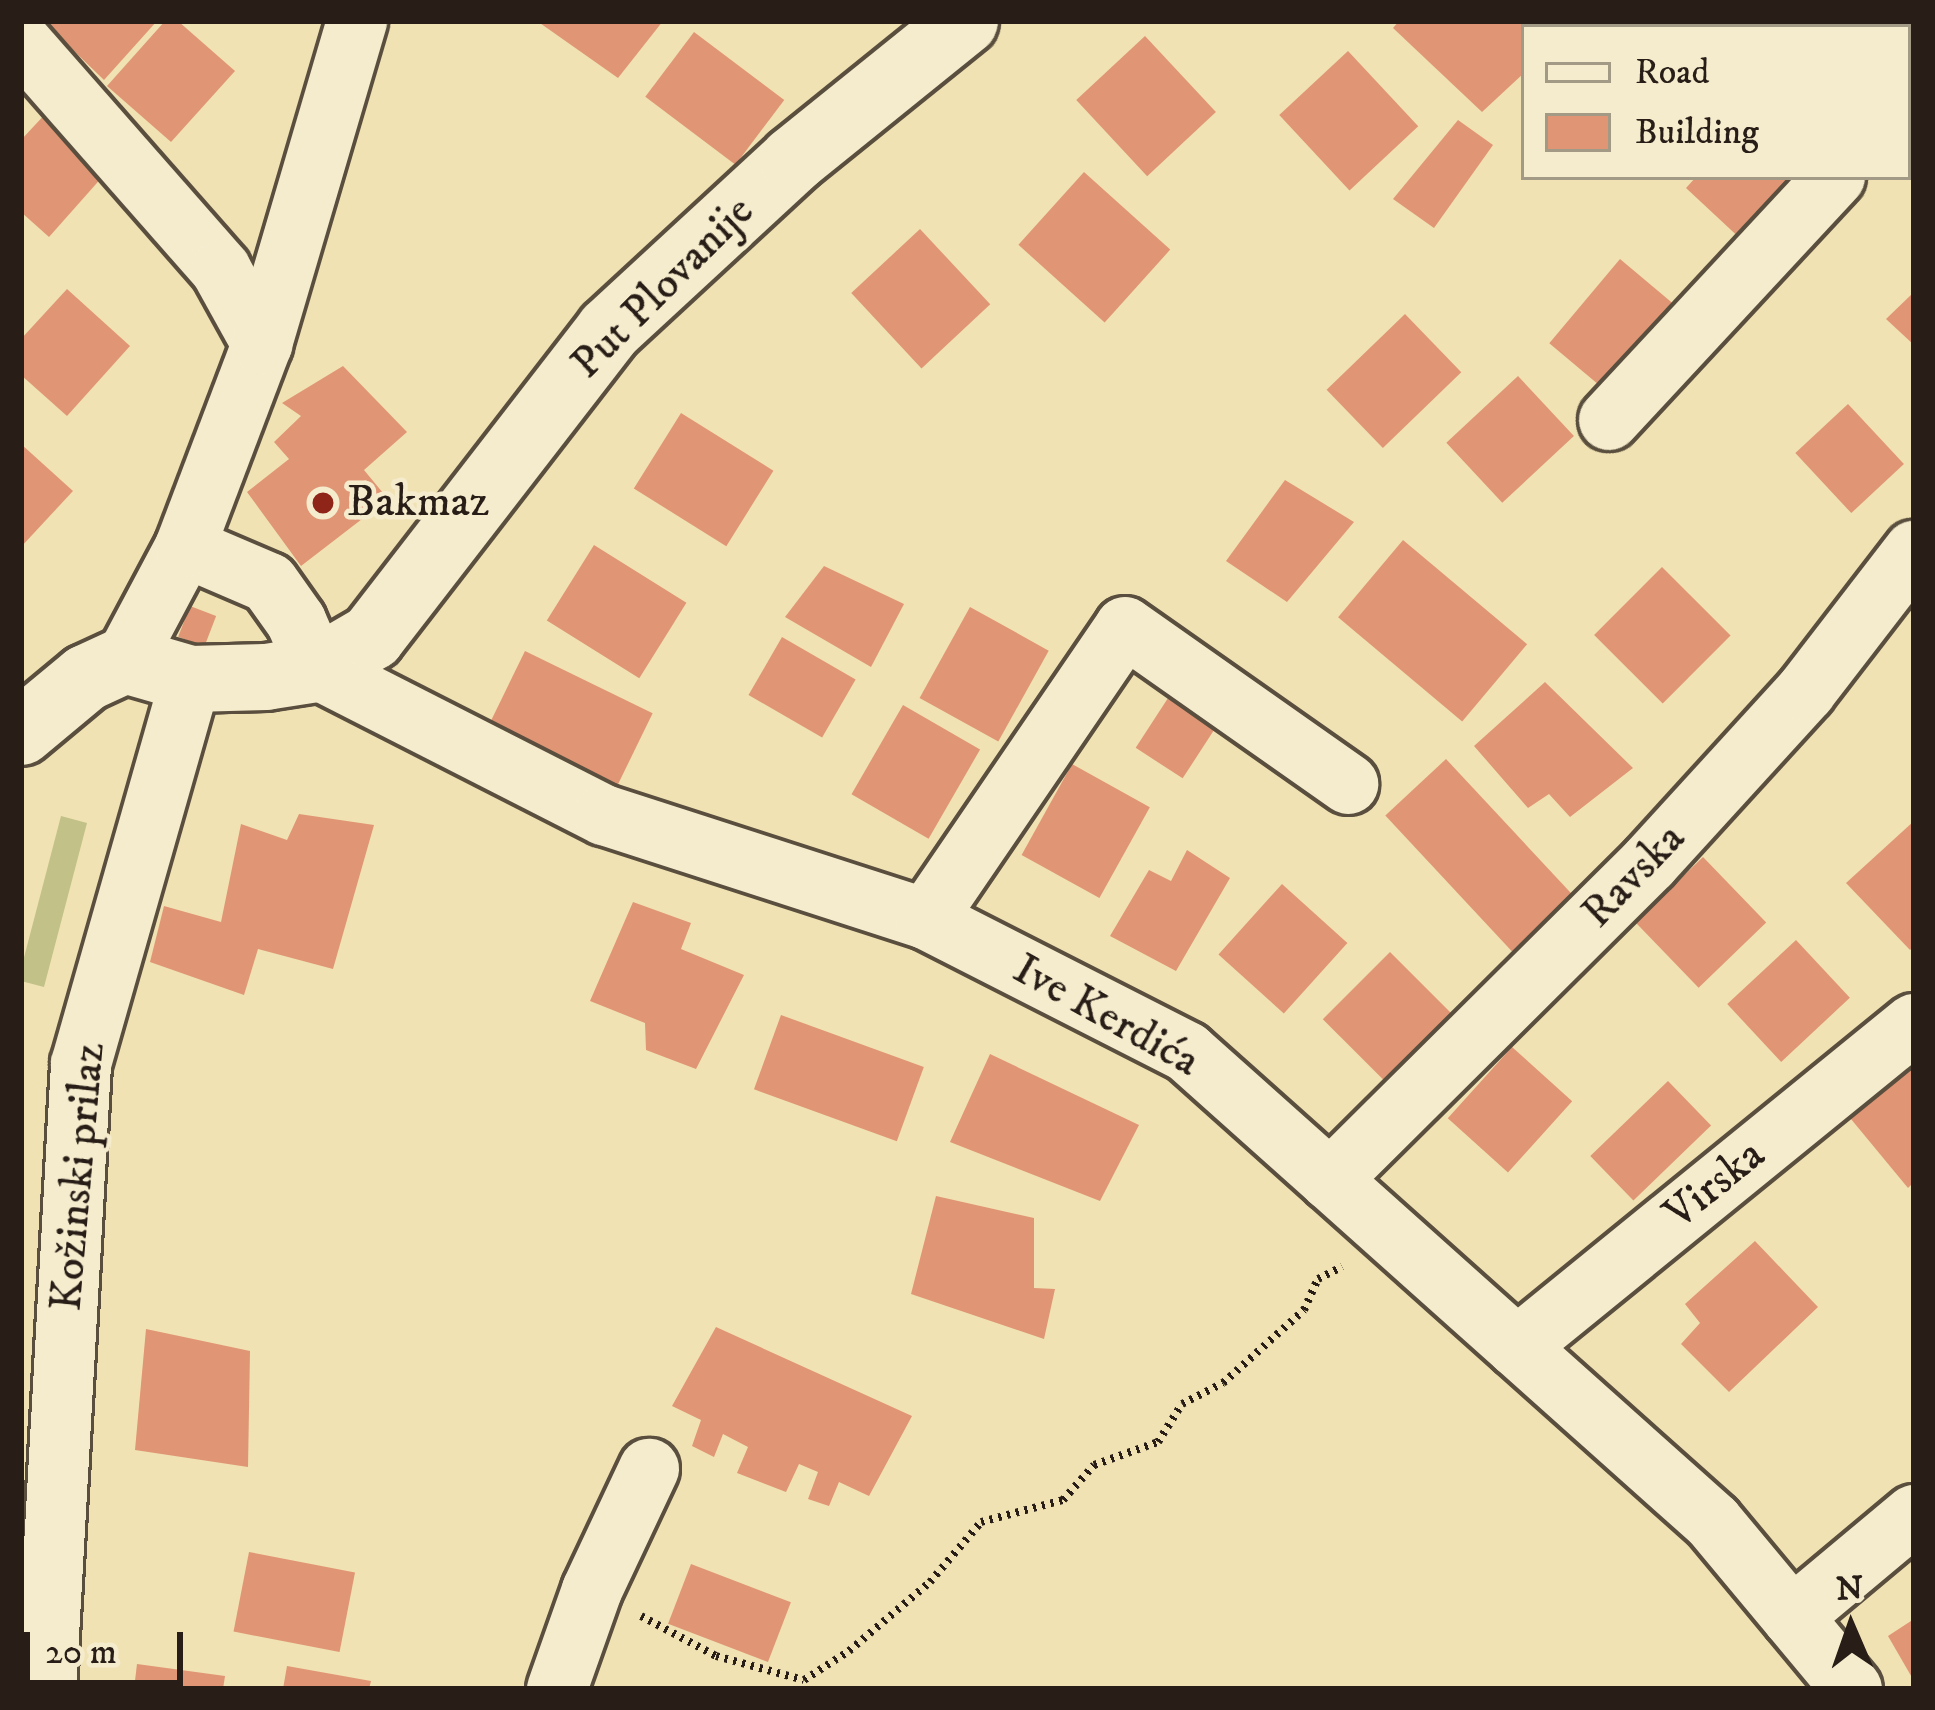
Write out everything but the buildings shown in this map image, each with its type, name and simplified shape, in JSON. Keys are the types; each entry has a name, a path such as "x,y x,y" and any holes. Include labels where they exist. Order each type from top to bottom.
{"street":[{"path":"22,729 86,678 125,660 185,547 262,344 357,21"},
{"name":"Put Plovanije","path":"125,660 191,679 317,669 372,637 610,330 793,160 965,21"},
{"path":"21,42 220,270 262,344"},
{"path":"1609,420 1832,180"},
{"path":"185,547 269,583 296,621 317,669"},
{"name":"Ravska","path":"1330,1180 1650,862 1806,691 1914,551"},
{"path":"926,920 1125,627 1348,784"},
{"name":"Ive Kerdića","path":"317,669 604,815 926,920 1187,1052 1713,1522 1852,1689"},
{"name":"Kožinski prilaz","path":"46,1689 81,1064 191,679"},
{"name":"Virska","path":"1517,1347 1914,1024"},
{"path":"557,1689 592,1590 649,1469"},
{"path":"1792,1617 1914,1515"}],"path":[{"path":"592,1590 716,1656 804,1680 849,1652 930,1582 981,1522 1063,1500 1094,1465 1158,1442 1183,1404 1223,1384 1304,1310 1318,1279 1342,1267"}],"green space":[{"path":"61,816 87,823 44,987 21,981 21,969"}],"place":[{"name":"Bakmaz","path":"323,503"}]}
